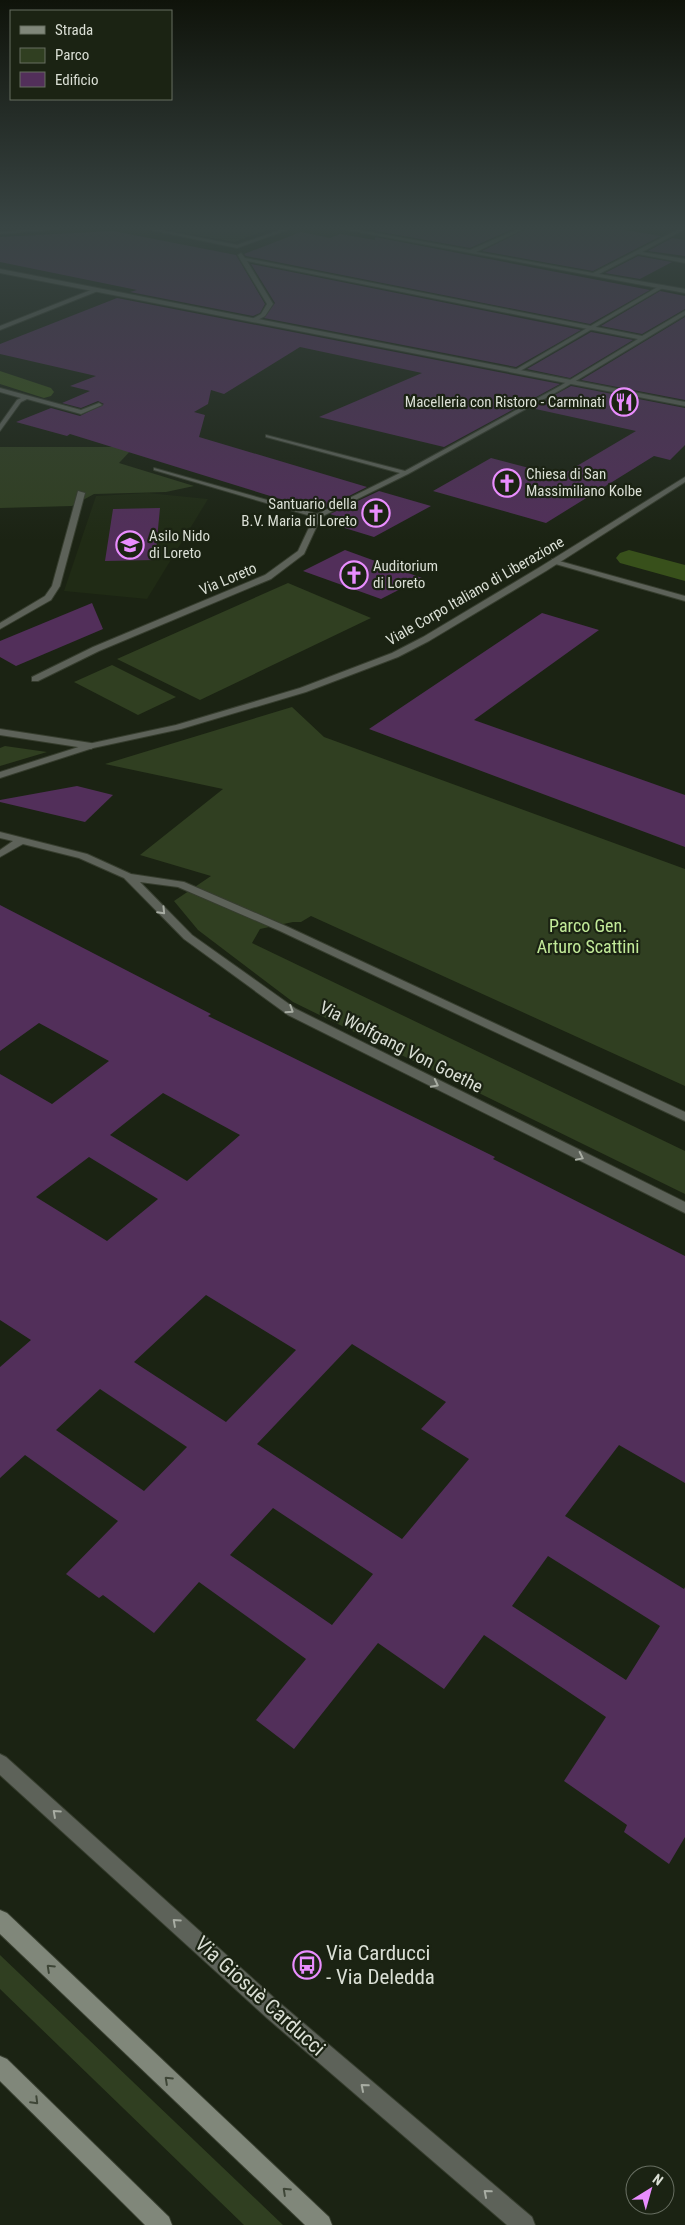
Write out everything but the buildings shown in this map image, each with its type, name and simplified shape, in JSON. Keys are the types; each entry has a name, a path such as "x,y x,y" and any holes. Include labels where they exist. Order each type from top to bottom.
{"main road":[{"path":"0,1920 321,2225"},
{"path":"0,2066 161,2225"}],"street":[{"path":"322,333 685,404"},
{"path":"518,370 583,333"},
{"path":"616,333 643,338"},
{"path":"156,469 318,516 406,473 571,381 652,333"},
{"path":"0,390 81,412 100,405"},
{"path":"0,429 19,402 26,397"},
{"path":"268,436 406,473"},
{"name":"Viale Corpo Italiano di Liberazione","path":"0,775 91,746 178,726 303,690 350,673 426,639 685,479"},
{"path":"0,627 48,598 56,586 81,493"},
{"name":"Via Loreto","path":"35,679 96,649 268,578 301,552 318,516"},
{"path":"555,561 685,599"},
{"path":"0,732 91,746"},
{"name":"Via Wolfgang Von Goethe","path":"0,835 83,856 128,876 149,881 180,884 284,929 685,1117"},
{"path":"0,854 21,841"},
{"name":"Via Wolfgang Von Goethe","path":"128,876 188,937 292,1012 685,1208"},
{"name":"Via Giosuè Carducci","path":"0,1763 274,2010 524,2225"}],"shaded area":[{"name":"Asilo Nido di Loreto","path":"148,493 208,499 147,599 64,591 96,496"}],"green space":[{"path":"0,447 134,447 119,463 194,486 166,492 94,494 72,506 0,508"},
{"path":"288,583 371,618 200,700 117,659"},
{"path":"112,665 176,697 138,715 74,682"},
{"name":"Parco Gen. Arturo Scattini","path":"292,707 324,737 685,869 685,1086 311,916 301,922 260,929 252,943 685,1151 685,1194 293,1002 198,930 174,901 211,876 140,855 223,789 105,764"},
{"path":"5,746 47,752 0,766 0,748"},
{"path":"0,1955 283,2225 244,2225 0,1989"}],"waterway":[{"path":"0,377 44,392"},
{"path":"629,558 685,573"}],"place":[{"name":"Macelleria con Ristoro - Carminati","path":"624,402"},
{"name":"Chiesa di San Massimiliano Kolbe","path":"507,483"},
{"name":"Santuario della B.V. Maria di Loreto","path":"376,513"},
{"name":"Asilo Nido di Loreto","path":"130,545"},
{"name":"Auditorium di Loreto","path":"354,575"},
{"name":"Via Carducci - Via Deledda","path":"307,1965"}]}
